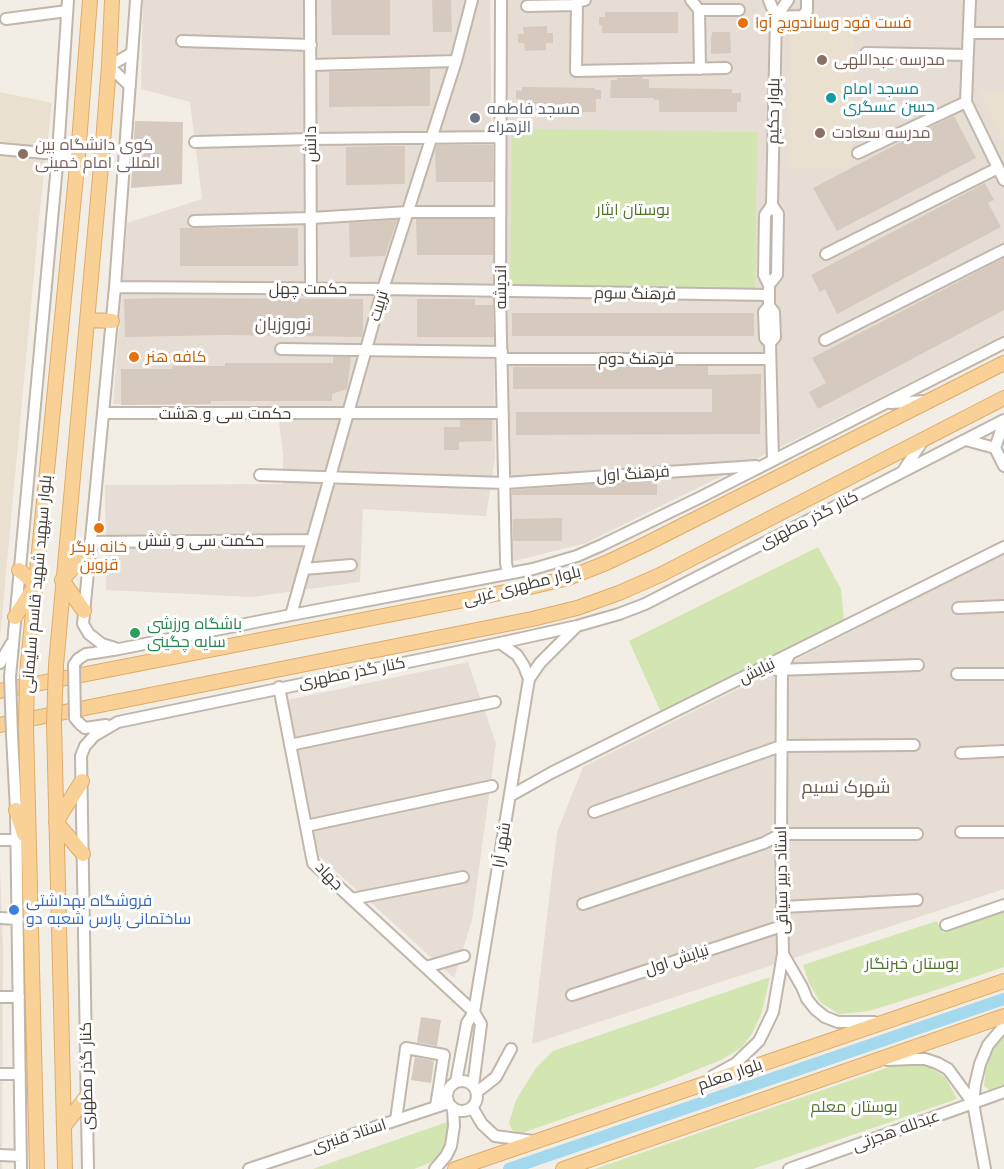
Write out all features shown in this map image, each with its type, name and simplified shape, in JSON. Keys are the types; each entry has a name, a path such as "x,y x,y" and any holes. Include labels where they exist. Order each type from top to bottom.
{"main road":[{"name":"بلوار سپهبد شهید قاسم سلیمانی","path":"37,1169 26,727 27,673 78,156 90,0"},
{"name":"بلوار سپهبد شهید قاسم سلیمانی","path":"65,1169 54,724 56,665 109,66 112,0"},
{"path":"87,320 112,321"},
{"name":"بلوار مطهری غربی","path":"0,691 567,578 685,525 1004,363"},
{"name":"بلوار مطهری غربی","path":"0,725 577,608 660,575 1004,398"},
{"path":"84,611 62,580 90,545"},
{"path":"15,617 36,584 19,570"},
{"path":"82,780 56,822 83,854"},
{"path":"16,810 29,852"},
{"name":"بلوار معلم","path":"455,1169 1004,981"},
{"name":"بلوار معلم","path":"563,1169 1004,1016"},
{"path":"65,1125 87,1096"}],"street":[{"path":"119,650 102,644 89,634 83,624 115,287 136,0"},
{"name":"دانش","path":"310,0 312,289"},
{"name":"تربیت","path":"291,615 366,350 456,61 472,0"},
{"name":"اندیشه","path":"501,0 500,292 508,574"},
{"path":"691,0 699,10 700,69"},
{"name":"بلوار حکیم","path":"769,0 776,17 772,204 765,214 764,275 774,312 775,338 770,343 773,460"},
{"path":"776,17 788,0"},
{"path":"776,17 802,16 807,11 807,0"},
{"path":"970,0 966,102 1004,180"},
{"path":"527,6 581,3 576,71 726,68"},
{"path":"6,19 68,5 58,154 10,677 9,738 17,840 21,1169"},
{"path":"699,10 740,10"},
{"path":"969,33 1004,33"},
{"path":"182,41 311,45"},
{"path":"130,86 109,66 132,53"},
{"path":"866,53 968,55"},
{"path":"311,65 456,61"},
{"path":"858,153 966,102"},
{"path":"195,142 500,137"},
{"path":"0,148 78,156"},
{"path":"826,254 998,168"},
{"path":"194,220 311,218 408,212 500,212"},
{"path":"825,340 1004,250"},
{"name":"حکمت چهل","path":"115,287 500,292"},
{"name":"فرهنگ سوم","path":"500,292 769,295"},
{"path":"118,722 85,728 75,718 74,665 86,654 119,650 508,574 577,556 701,497 1004,343"},
{"name":"فرهنگ دوم","path":"281,349 502,356 770,359"},
{"path":"884,404 929,401"},
{"name":"حکمت سی و هشت","path":"103,413 503,412"},
{"path":"1004,421 995,448 1004,466"},
{"name":"کنار گذر مطهری","path":"88,1169 81,756 85,746 94,736 118,722 500,643 619,614 645,604 1004,421"},
{"path":"901,474 924,439"},
{"path":"966,440 995,448"},
{"name":"فرهنگ اول","path":"260,475 504,483 762,466"},
{"path":"685,525 701,497"},
{"name":"حکمت سی و شش","path":"90,545 312,540"},
{"name":"نيايش","path":"510,796 551,773 1004,548"},
{"path":"304,569 351,565"},
{"path":"958,608 1004,606"},
{"path":"500,643 517,655 530,678 540,663 577,626"},
{"path":"0,663 13,642"},
{"path":"782,670 789,655"},
{"path":"761,669 918,665"},
{"name":"استاد دبیر سیاقی","path":"782,670 783,954 807,999 825,1017 838,1022 883,1022"},
{"path":"957,674 1004,674"},
{"name":"شهر آرا","path":"435,1169 451,1146 454,1126 447,1093 456,1082 467,1023 474,1012 530,678"},
{"name":"جهاد","path":"279,687 313,863 474,1012"},
{"path":"290,745 495,702"},
{"path":"594,812 782,746 914,745"},
{"path":"961,753 1004,751"},
{"path":"306,826 492,786"},
{"path":"961,832 1004,832"},
{"path":"583,904 764,843 781,834 917,834"},
{"path":"0,840 17,840"},
{"path":"352,899 463,877"},
{"path":"783,906 917,900"},
{"path":"946,925 1004,905"},
{"path":"0,918 18,919"},
{"name":"نیایش اول","path":"572,995 782,926"},
{"path":"697,1086 735,1064 759,1041 773,1012 783,954"},
{"path":"426,967 464,956"},
{"path":"0,997 19,997"},
{"name":"شهر آرا","path":"472,1107 476,1101 481,1024 474,1012"},
{"path":"986,1169 973,1103 975,1086 980,1064 988,1045 1004,1026"},
{"path":"396,1120 406,1048 444,1054 436,1107"},
{"path":"456,1082 465,1081 475,1089 496,1077 511,1049"},
{"path":"875,1061 925,1059 937,1063 948,1070 973,1103"},
{"path":"0,1074 20,1074"},
{"name":"عبدلله هجرتی","path":"789,1169 1004,1092"},
{"path":"451,1106 463,1111 472,1107 482,1124 495,1136 536,1141"},
{"name":"استاد قنبری","path":"249,1169 436,1107 451,1106"},
{"path":"0,1155 21,1156"}],"shaded area":[{"path":"143,0 490,0 495,458 486,516 363,509 360,582 252,597 106,590 105,485 283,484 283,455 277,406 113,404 127,223 202,199 190,102 141,89"},
{"path":"502,0 1004,0 1004,335 586,543 506,563"},
{"path":"791,23 854,24 851,168 788,169"},
{"path":"978,91 1004,92 1004,142"},
{"path":"0,92 52,103 0,637"},
{"path":"1004,550 1004,889 532,1044 557,832 583,767 849,633"},
{"path":"468,662 496,744 472,920 454,978 319,856 287,700"},
{"path":"0,868 3,949 2,1169 0,1169"}],"green space":[{"name":"بوستان ایثار","path":"512,129 757,132 755,292 510,289"},
{"path":"818,547 841,589 844,622 661,712 629,641"},
{"name":"بوستان خبرنگار","path":"1004,912 1004,967 869,1011 839,1014 820,1002 809,983 803,965 937,921 943,933"},
{"path":"770,977 762,1012 752,1034 741,1048 721,1060 651,1088 519,1134 512,1130 509,1123 516,1100 536,1068 553,1051"},
{"path":"1004,1036 1004,1085 990,1090 984,1086 987,1059"},
{"name":"بوستان معلم","path":"898,1064 927,1065 945,1077 957,1099 753,1169 595,1169"},
{"path":"447,1122 454,1128 435,1161 414,1169 313,1169"}],"building":[{"path":"331,0 390,0 390,35 332,35"},
{"path":"432,0 451,0 452,32 433,32"},
{"path":"605,12 678,12 678,33 602,33 599,17 605,17"},
{"path":"547,26 547,33 553,33 553,43 546,43 546,50 525,51 524,43 518,43 518,34 524,34 523,27"},
{"path":"712,32 730,32 731,53 711,54"},
{"path":"430,69 430,106 329,107 329,72"},
{"path":"642,77 642,79 649,79 649,88 732,89 732,93 741,93 741,102 737,102 737,112 659,112 659,100 654,100 654,98 610,98 611,80"},
{"path":"522,87 594,88 601,90 601,99 596,99 596,112 520,112 520,99 516,99 516,90 522,91"},
{"path":"954,116 976,158 837,231 813,188"},
{"path":"135,121 183,122 182,184 131,188"},
{"path":"437,145 493,145 493,182 436,182 435,150"},
{"path":"405,146 405,184 346,185 346,147"},
{"path":"985,183 994,200 988,203 1001,227 837,314 825,289 820,292 811,275"},
{"path":"416,219 493,219 493,255 417,255"},
{"path":"397,220 385,256 350,257 349,223"},
{"path":"180,228 298,228 298,266 180,266"},
{"path":"1004,258 1004,310 818,409 809,392 826,383 812,358"},
{"path":"124,299 363,299 363,332 362,337 226,335 125,337"},
{"path":"417,299 475,299 475,305 493,305 494,337 417,337"},
{"path":"512,313 754,313 754,336 512,336"},
{"path":"333,357 351,357 347,389 332,394 332,401 211,401 211,404 121,405 121,369 225,366 225,363 333,363"},
{"path":"708,366 708,375 761,374 760,434 516,435 516,412 712,412 712,389 513,389 513,367"},
{"path":"460,420 492,420 492,441 459,442 459,450 444,450 444,427 460,427"},
{"path":"657,480 657,495 512,495 512,490"},
{"path":"562,518 562,541 513,541 513,519"},
{"path":"421,1017 441,1020 437,1046 417,1042"},
{"path":"415,1057 434,1061 431,1083 411,1080"}],"waterway":[{"path":"509,1169 1004,999"}],"place":[{"name":"فست فود وساندویچ آوا","path":"743,23"},
{"name":"مدرسه عبداللهی","path":"822,60"},
{"name":"مسجد امام حسن عسگری","path":"831,98"},
{"name":"مسجد فاطمه الزهراء","path":"475,118"},
{"name":"مدرسه سعادت","path":"820,133"},
{"name":"کوی دانشگاه بین المللی امام خمینی","path":"23,154"},
{"name":"کافه هنر","path":"134,357"},
{"name":"خانه برگر قزوین","path":"99,528"},
{"name":"باشگاه ورزشى سايه چگينى","path":"135,633"},
{"name":"فروشگاه بهداشتی ساختمانی پارس شعبه دو","path":"14,910"}],"district":[{"name":"نوروزیان","path":"283,325"},
{"name":"شهرک نسیم","path":"846,788"}]}
